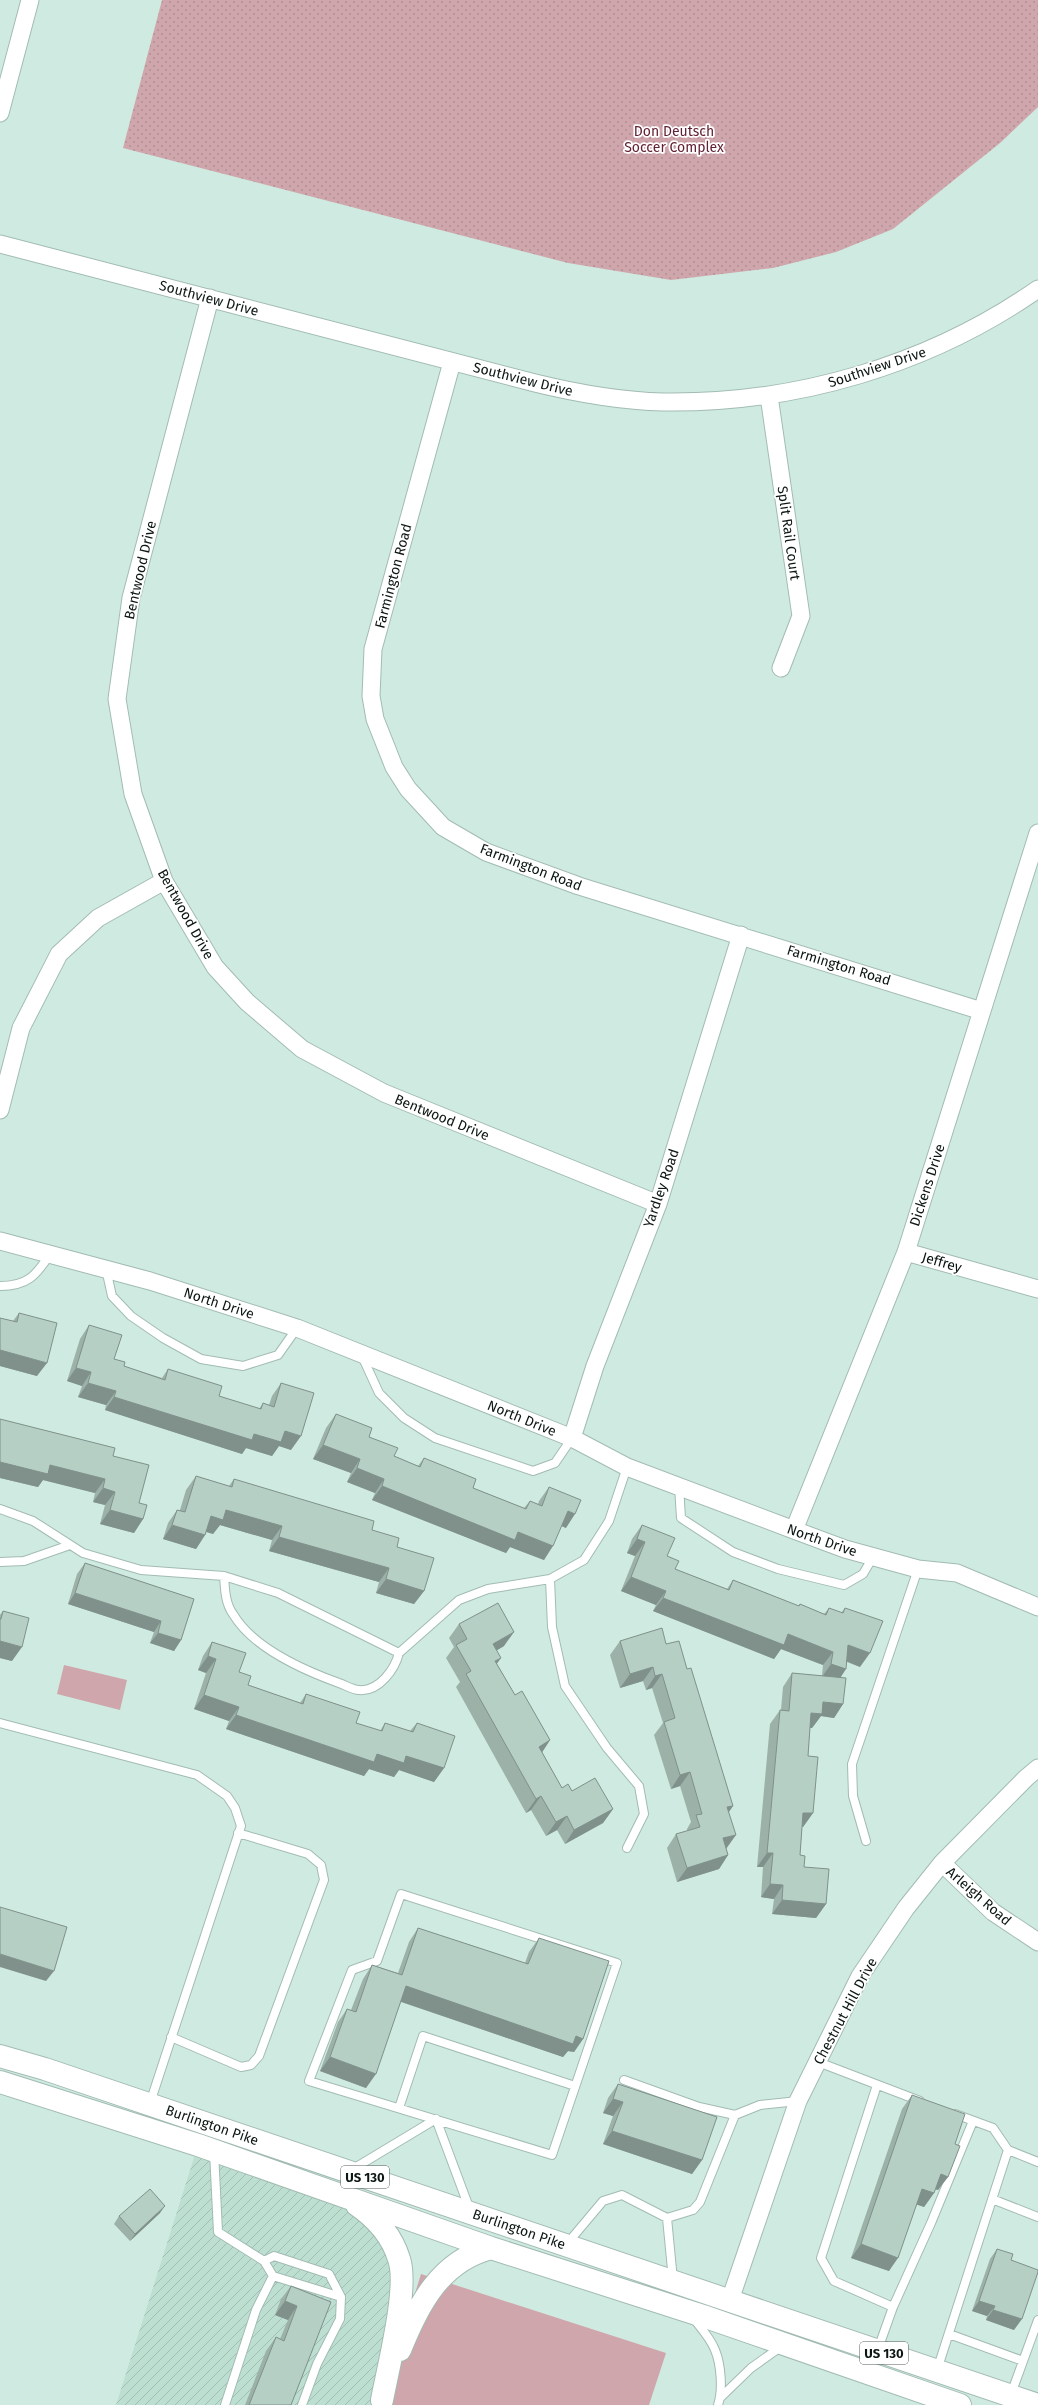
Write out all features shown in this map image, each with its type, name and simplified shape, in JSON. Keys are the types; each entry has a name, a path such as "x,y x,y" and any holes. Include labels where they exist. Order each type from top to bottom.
{"highway":[{"name":"Burlington Pike","path":"0,2056 149,2104 1038,2405"},
{"name":"Burlington Pike","path":"4,2086 213,2150 491,2248 688,2311 785,2344 940,2401 960,2405"},
{"path":"341,2194 370,2213 378,2222 386,2233 399,2258 401,2268 402,2290 381,2403"},
{"path":"381,2403 411,2323 426,2295 458,2262 478,2251 491,2248"}],"street":[{"path":"0,112 30,0"},
{"name":"Southview Drive","path":"0,244 452,362 573,392 662,402 769,396 846,379 947,343 1002,314 1038,289"},
{"name":"Bentwood Drive","path":"210,298 131,598 117,699 133,794 164,881 215,967 247,1002 302,1049 384,1093 658,1204"},
{"name":"Farmington Road","path":"452,362 373,649 371,696 375,720 394,767 408,789 442,827 486,852 579,886 741,934 982,1011"},
{"name":"Split Rail Court","path":"769,396 801,616 781,668"},
{"name":"Dickens Drive","path":"794,1530 906,1252 1038,833"},
{"path":"0,1110 21,1028 59,954 98,918 164,881"},
{"name":"Yardley Road","path":"572,1438 595,1366 658,1204 741,934"},
{"name":"North Drive","path":"0,1241 150,1281 297,1328 572,1438 627,1467 794,1530 845,1549 918,1569 957,1573 1038,1607"},
{"name":"Jeffrey","path":"906,1252 1038,1289"},
{"name":"Chestnut Hill Drive","path":"730,2300 798,2101 860,1976 906,1908 942,1863 1026,1778 1038,1768"},
{"name":"Arleigh Road","path":"942,1863 993,1912 1038,1942"}],"lane":[{"path":"0,1286 17,1286 39,1272 50,1254"},
{"path":"106,1269 112,1296 131,1316 163,1338 201,1359 243,1366 278,1355 297,1328"},
{"path":"361,1354 379,1393 404,1418 435,1438 533,1471 555,1463 572,1438"},
{"path":"224,1576 227,1602 233,1615 280,1656 313,1673 360,1690 372,1687 388,1675 396,1665 399,1653 459,1600 488,1589 550,1579 584,1560 610,1521 627,1467"},
{"path":"679,1486 681,1518 733,1552 778,1569 844,1585 863,1574 873,1557"},
{"path":"0,1510 33,1522 83,1553 141,1570 224,1576 278,1593 399,1653"},
{"path":"0,1562 24,1561 70,1545"},
{"path":"866,1841 853,1796 852,1764 918,1569"},
{"path":"550,1579 552,1627 565,1686 607,1748 639,1786 644,1814 627,1848"},
{"path":"0,1723 197,1776 227,1796 235,1808 241,1826 149,2104"},
{"path":"171,2037 241,2067 251,2065 259,2056 324,1880 321,1865 308,1854 238,1833"},
{"path":"401,1894 617,1963 576,2086 552,2155 309,2081 352,1970 376,1961 401,1894"},
{"path":"399,2108 423,2036 576,2086"},
{"path":"818,2062 929,2104"},
{"path":"624,2080 699,2107 735,2115 760,2105 798,2101"},
{"path":"877,2085 821,2258 834,2281 893,2307"},
{"path":"944,2110 993,2128 1008,2150 1038,2162"},
{"path":"566,2245 603,2201 622,2195 667,2218 692,2210 700,2202 735,2115"},
{"path":"349,2172 436,2119"},
{"path":"436,2119 471,2213"},
{"path":"878,2351 893,2307 931,2223 973,2121"},
{"path":"213,2150 218,2232 264,2261 273,2276 341,2297"},
{"path":"937,2370 1008,2150"},
{"path":"992,2199 1038,2217"},
{"path":"667,2218 673,2281"},
{"path":"264,2261 274,2256 329,2274 341,2297 340,2319 317,2364 302,2405"},
{"path":"225,2405 256,2310 273,2276"},
{"path":"688,2311 715,2350 719,2402"},
{"path":"1010,2395 1038,2320"},
{"path":"949,2334 1023,2361"},
{"path":"719,2402 752,2368 785,2344"}],"shaded area":[{"path":"198,2145 370,2213 402,2278 380,2405 116,2405"}],"green space":[{"name":"Don Deutsch Soccer Complex","path":"162,0 1038,0 1038,107 1000,143 893,229 836,252 773,268 671,280 568,263 123,148"},
{"path":"64,1665 127,1680 120,1710 57,1694"},
{"path":"421,2274 666,2353 649,2405 380,2405"}],"building":[{"path":"19,1313 57,1323 47,1363 0,1350 0,1318 17,1322"},
{"path":"89,1325 122,1335 114,1359 125,1362 124,1366 165,1380 168,1369 222,1386 219,1396 261,1409 263,1403 274,1407 281,1383 314,1393 301,1436 285,1431 281,1442 254,1434 252,1440 114,1397 116,1391 88,1383 91,1372 76,1368"},
{"path":"336,1414 372,1428 369,1437 398,1448 394,1456 420,1467 424,1458 476,1479 473,1488 526,1509 530,1501 542,1506 549,1487 581,1500 575,1514 568,1511 553,1546 518,1532 515,1540 382,1486 384,1479 357,1468 360,1459 323,1445"},
{"path":"0,1419 115,1448 113,1456 149,1465 139,1503 147,1505 143,1519 110,1510 115,1492 103,1488 105,1479 50,1465 48,1474 0,1462"},
{"path":"196,1476 232,1487 234,1479 374,1521 372,1530 399,1538 397,1547 434,1558 424,1591 386,1579 389,1568 279,1537 282,1526 226,1510 223,1520 211,1516 205,1535 172,1525 177,1510 185,1512"},
{"path":"642,1525 675,1538 667,1556 679,1561 675,1569 729,1590 733,1580 826,1615 829,1608 843,1613 845,1608 883,1621 870,1653 848,1645 846,1669 831,1664 833,1652 788,1634 784,1645 663,1598 666,1591 631,1577 645,1542 637,1539"},
{"path":"85,1563 194,1599 181,1640 158,1633 161,1621 75,1593"},
{"path":"498,1603 514,1632 493,1644 501,1658 495,1661 515,1695 522,1691 550,1740 539,1747 562,1788 568,1784 572,1791 595,1778 613,1809 574,1830 567,1816 556,1822 541,1796 536,1799 466,1674 471,1671 456,1645 467,1639 459,1624"},
{"path":"3,1611 29,1618 22,1647 0,1641 0,1619"},
{"path":"662,1628 666,1644 679,1641 687,1669 691,1668 733,1806 727,1807 736,1835 723,1838 728,1855 687,1868 676,1834 700,1827 696,1815 702,1814 690,1772 680,1775 664,1722 675,1718 662,1674 655,1676 653,1667 630,1674 620,1641"},
{"path":"212,1642 246,1653 239,1672 251,1676 248,1685 303,1704 306,1694 360,1712 356,1723 382,1731 385,1723 413,1732 417,1723 455,1736 444,1768 406,1756 404,1763 377,1754 374,1762 236,1715 239,1707 204,1695 216,1659 208,1656"},
{"path":"792,1673 846,1678 843,1704 823,1702 822,1714 811,1713 808,1756 818,1757 813,1813 803,1813 800,1855 805,1856 804,1867 829,1869 826,1904 782,1900 783,1885 770,1884 773,1853 767,1853 780,1710 789,1711"},
{"path":"0,1907 67,1927 54,1971 0,1954"},
{"path":"418,1928 528,1964 539,1938 609,1961 583,2039 576,2036 573,2044 406,1986 376,2074 330,2057 347,2009 356,2012 372,1965 402,1975"},
{"path":"618,2084 717,2117 702,2160 612,2131 623,2102 613,2099"},
{"path":"912,2095 965,2114 955,2144 960,2146 948,2177 941,2174 934,2193 922,2189 898,2258 861,2244"},
{"path":"150,2189 165,2206 135,2234 119,2216"},
{"path":"997,2249 1013,2254 1011,2260 1038,2270 1022,2319 993,2310 995,2306 979,2301"},
{"path":"291,2286 331,2302 291,2405 249,2405 276,2337 284,2341 297,2306 285,2301"}]}
